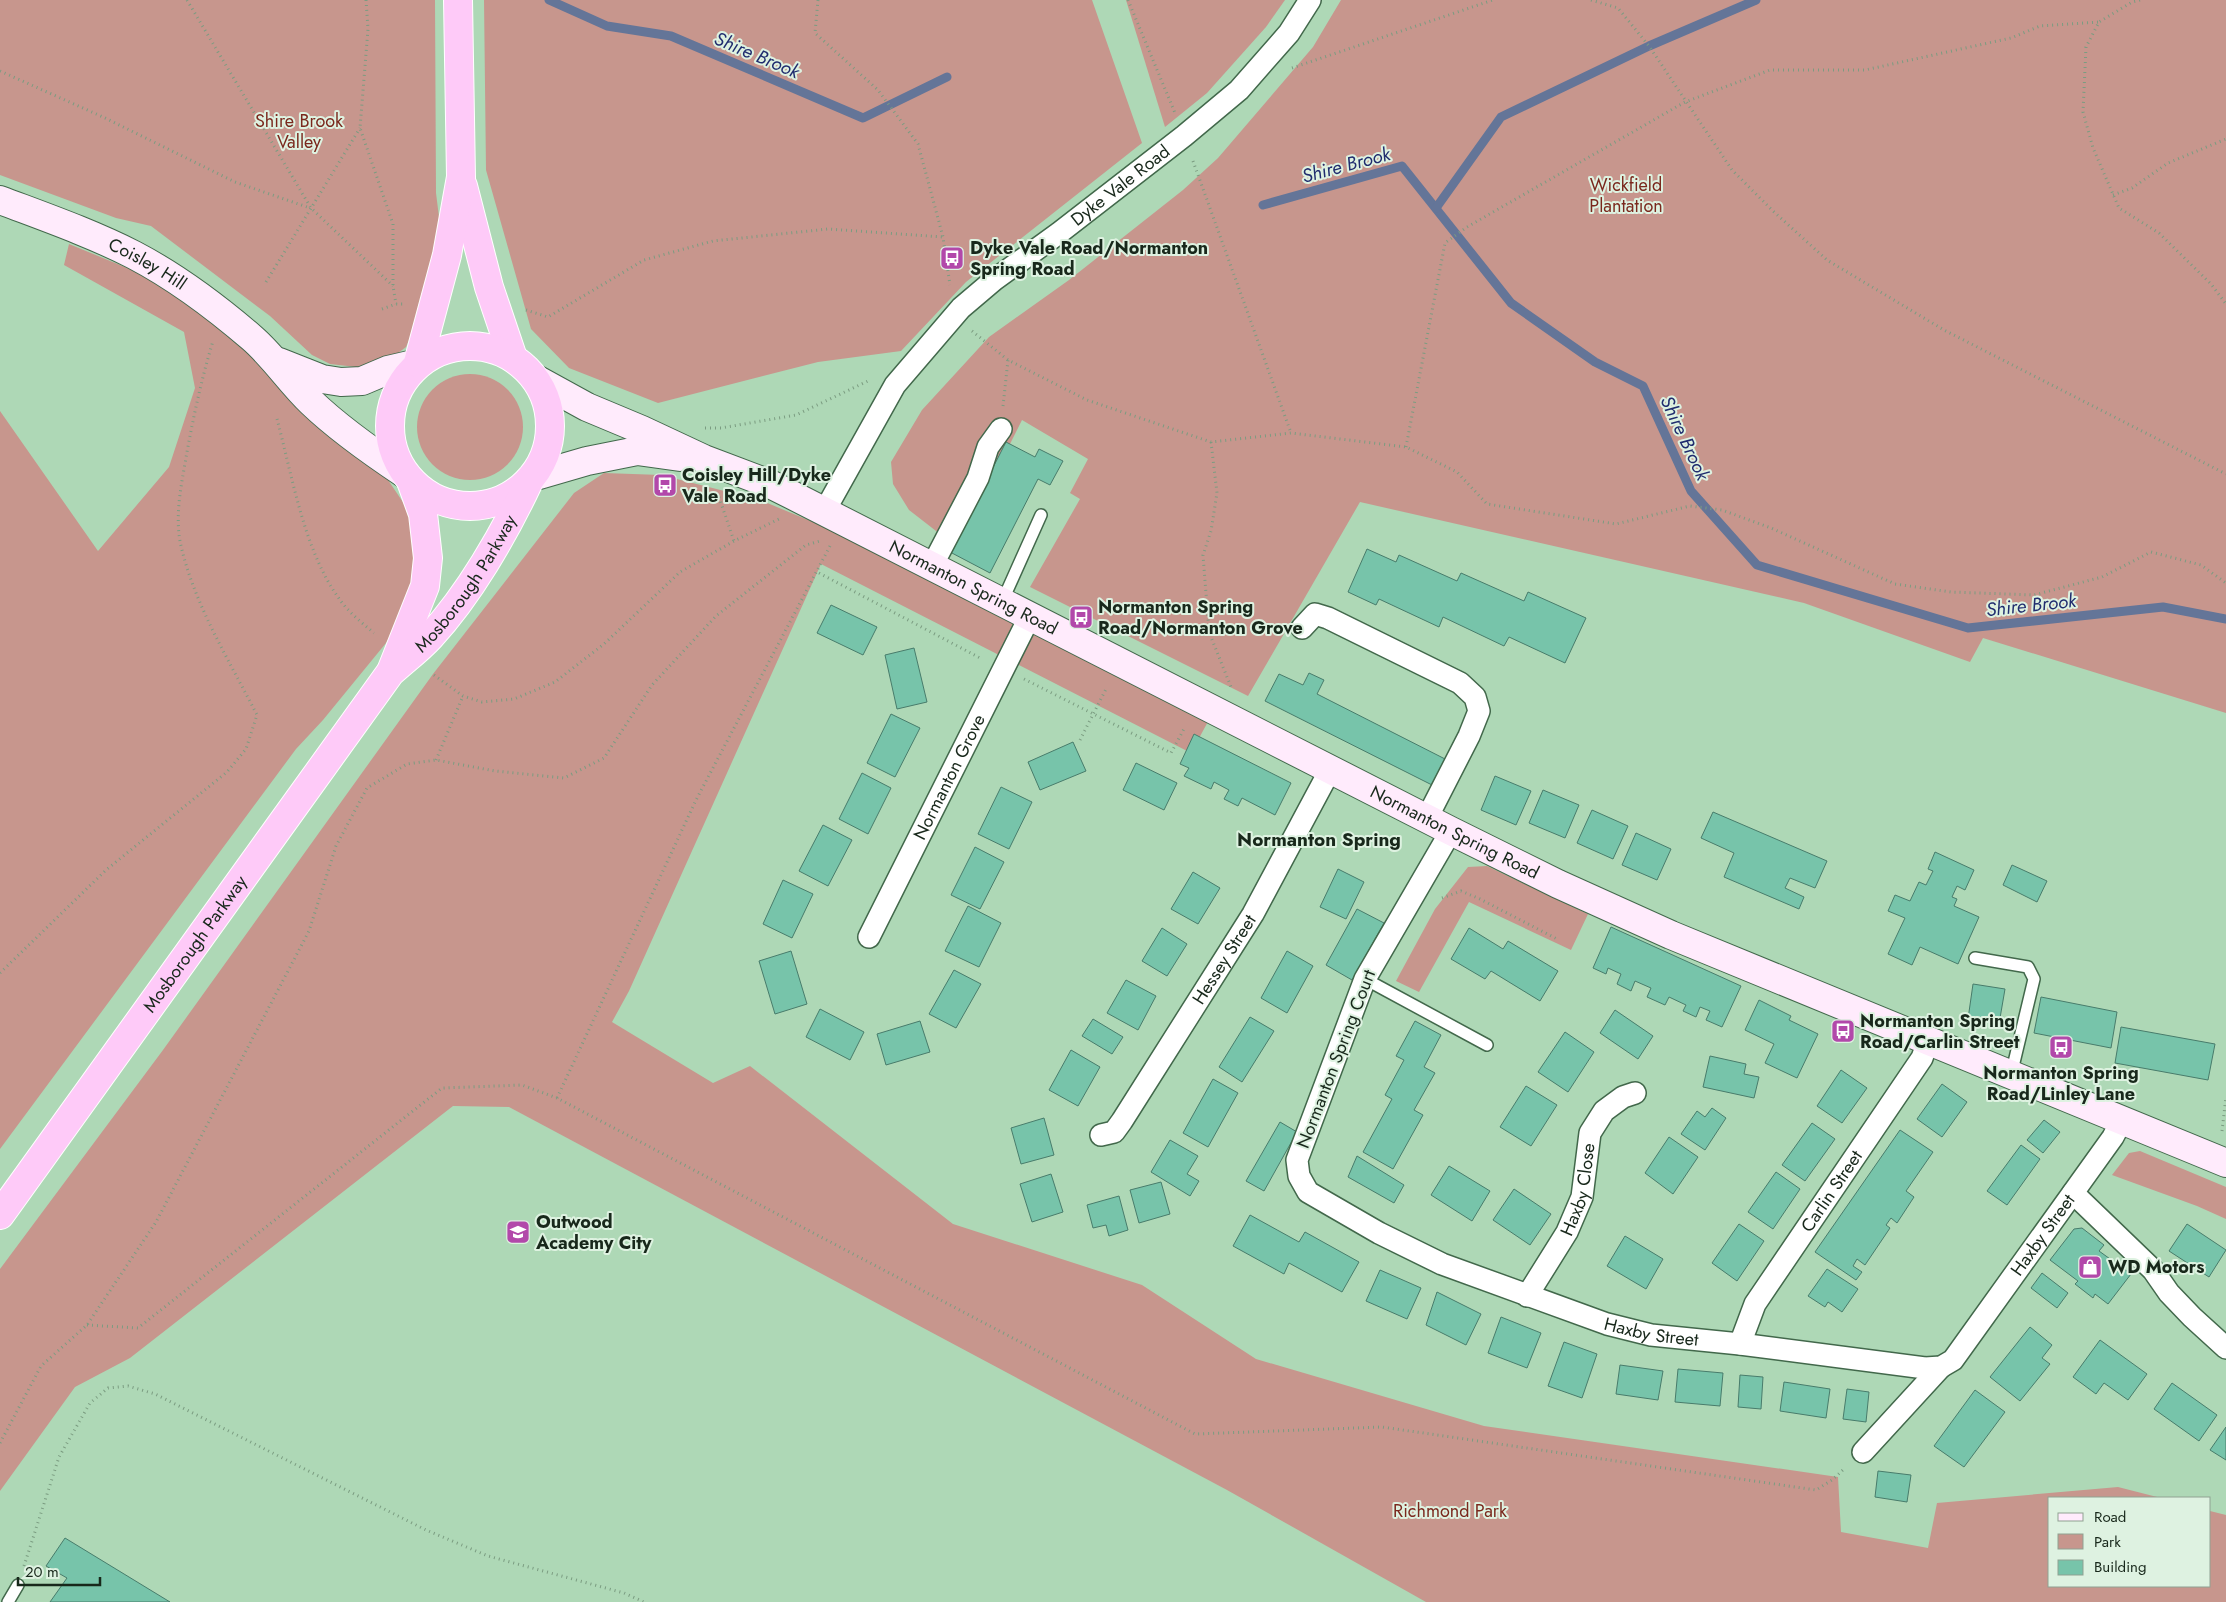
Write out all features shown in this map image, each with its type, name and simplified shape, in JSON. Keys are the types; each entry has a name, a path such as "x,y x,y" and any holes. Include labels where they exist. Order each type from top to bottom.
{"highway":[{"path":"418,363 447,255 461,177 458,0"},
{"path":"461,177 488,287 513,358"},
{"path":"459,346 487,347 501,351 513,358 536,379 548,408 550,426 545,454 530,480 504,498 485,504 465,506 438,499 408,478 396,460 389,426 391,408 397,391 405,377 418,363 430,355 459,346"},
{"name":"Mosborough Parkway","path":"390,673 425,586 428,558 423,514 408,478"},
{"name":"Mosborough Parkway","path":"0,1215 390,673 430,638 462,596 510,522 530,480"}],"main road":[{"name":"Coisley Hill","path":"0,200 72,227 133,254 162,271 220,312 276,360 310,401 336,425 408,478"},
{"name":"Coisley Hill","path":"276,360 322,379 341,382 362,380 388,370 418,363"},
{"name":"Normanton Spring Road","path":"536,379 587,408 642,430 704,460 770,484 834,523 932,566 1330,770 1558,884 1671,935 2122,1120 2223,1152"},
{"name":"Normanton Spring Road","path":"530,480 587,461 636,451 704,460"}],"street":[{"name":"Dyke Vale Road","path":"834,523 895,385 958,312 994,280 1184,136 1239,90 1289,33 1310,0"},
{"path":"932,566 978,478 988,446 1001,429"},
{"path":"1302,628 1315,614 1328,618 1460,683 1476,697 1478,711 1468,736 1427,818"},
{"name":"Normanton Grove","path":"869,937 1030,616"},
{"name":"Hessey Street","path":"1101,1135 1114,1132 1122,1121 1248,922 1330,770"},
{"name":"Normanton Spring Court","path":"1379,1233 1308,1192 1299,1176 1297,1160 1365,979 1451,831"},
{"name":"Carlin Street","path":"1740,1344 1755,1304 1922,1058 1928,1041"},
{"name":"Haxby Close","path":"1527,1296 1567,1232 1582,1196 1590,1133 1604,1111 1623,1097 1635,1093"},
{"name":"Haxby Street","path":"1863,1452 1940,1368 1953,1360 2113,1138 2122,1120"},
{"path":"2072,1193 2153,1270 2170,1293 2192,1317 2226,1348"},
{"name":"Haxby Street","path":"1379,1233 1442,1264 1527,1296 1607,1324 1651,1335 1740,1344 1925,1368 1940,1368"}],"lane":[{"path":"1002,602 1041,515"},
{"path":"1975,958 2028,967 2034,978 2012,1075"},
{"path":"1365,979 1487,1045"},
{"path":"8,1602 18,1585"}],"path":[{"path":"188,0 311,208 394,286"},
{"path":"366,0 368,29 360,128 393,224 396,304"},
{"path":"818,0 815,33 878,90 918,144 943,237 951,290 958,312 1008,360 1087,400 1210,442 1291,433 1406,447 1457,472 1487,504 1616,524 1690,506 1722,510 1771,528 1895,584 1951,592 2034,595 2102,577 2151,552 2201,565 2226,583"},
{"path":"1128,0 1184,136 1291,433"},
{"path":"1273,51 1290,69 1493,0"},
{"path":"1591,0 1618,8 1649,46 1732,170 1773,211 1827,260 1944,330 2226,474"},
{"path":"1406,447 1445,243 1467,227 1685,102 1770,70 1865,70 2011,38 2040,26 2099,22 2132,2 2140,0"},
{"path":"2099,22 2086,47 2083,112 2094,148 2113,196 2119,208 2159,233 2211,284 2226,304"},
{"path":"0,71 103,117 234,182 311,208"},
{"path":"266,282 360,128"},
{"path":"2113,196 2132,188 2168,163 2226,140"},
{"path":"519,308 548,317 644,260 713,241 828,229 943,237"},
{"path":"382,309 396,304 412,304"},
{"path":"0,973 106,870 227,772 246,749 257,715 218,640 192,582 181,544 179,500 199,391 215,335"},
{"path":"1001,429 1008,360"},
{"path":"703,428 721,428 796,415 874,378"},
{"path":"277,419 308,537 321,569 338,598 374,632"},
{"path":"1210,442 1217,493 1211,531 1203,555 1209,632 1231,686 1217,712"},
{"path":"719,497 734,541"},
{"path":"434,675 463,696 482,702 514,700 555,682 604,644 680,572 734,541 779,519 786,518"},
{"path":"0,1443 41,1366 87,1325 156,1222 309,931 336,846 367,788 407,764 436,760 495,771 564,778 604,758 652,685 716,616 834,523"},
{"path":"557,1098 696,800 834,523"},
{"path":"819,573 988,662"},
{"path":"1016,676 1171,753 1187,723"},
{"path":"1080,740 1109,684"},
{"path":"436,760 463,696"},
{"path":"1409,904 1440,898 1461,891 1559,940"},
{"path":"87,1325 138,1328 442,1088 522,1085 557,1098 1195,1434 1382,1428 1816,1490 1832,1480 1863,1452"},
{"path":"2223,1152 2226,1097"},
{"path":"18,1585 59,1457 90,1403 108,1388 128,1386 155,1394 426,1530 488,1556 624,1592 644,1602"}],"green space":[{"name":"Shire Brook Valley","path":"0,0 435,0 436,193 442,241 429,296 406,347 385,363 356,367 330,364 312,355 270,316 151,226 116,218 0,175"},
{"path":"484,0 1092,0 1142,143 966,282 901,351 818,362 658,403 569,368 531,329 486,170"},
{"path":"1126,0 1285,0 1266,27 1207,93 1165,127"},
{"name":"Wickfield Plantation","path":"1341,0 2226,0 2226,713 1983,638 1970,662 1804,603 1360,502 1248,696 1030,587 1080,499 1070,493 1088,459 1022,420 958,548 909,510 893,484 891,462 922,410 989,337 1069,280 1183,190 1218,158 1313,47"},
{"path":"69,244 171,286 262,348 386,477 413,517 416,562 405,612 386,643 323,720 296,749 0,1149 0,411 98,551 169,467 195,388 184,332 64,265"},
{"path":"470,374 490,378 507,390 519,407 523,427 519,447 507,464 490,476 470,480 450,476 433,464 421,447 417,427 421,407 433,390 450,378"},
{"name":"Richmond Park","path":"604,473 661,475 760,500 837,532 1211,716 1191,753 821,564 629,991 612,1022 713,1083 750,1066 953,1224 1142,1285 1256,1359 1484,1426 1838,1477 1841,1532 1928,1548 1937,1503 2118,1487 2157,1497 2048,1497 2048,1587 2211,1587 2211,1511 2226,1515 2226,1602 1426,1602 1227,1490 509,1107 453,1106 130,1358 75,1387 0,1491 0,1269 163,1050 433,674 574,493"},
{"path":"1487,866 1588,914 1571,950 1469,902 1419,992 1396,981 1435,909 1468,867"},
{"path":"2140,1151 2226,1187 2226,1219 2197,1206 2112,1175 2129,1153"}],"building":[{"path":"1006,442 1035,457 1039,449 1063,461 1050,485 1038,479 990,573 950,552"},
{"path":"1367,549 1396,562 1399,555 1457,581 1461,573 1524,601 1528,592 1586,618 1565,663 1509,637 1504,646 1443,617 1439,627 1379,599 1376,605 1348,592"},
{"path":"831,605 877,627 863,655 817,633"},
{"path":"914,648 927,702 897,709 885,655"},
{"path":"1309,673 1324,680 1317,694 1449,761 1436,787 1265,701 1279,674 1303,685"},
{"path":"891,714 920,728 895,777 867,763"},
{"path":"1194,734 1291,783 1275,815 1242,798 1238,806 1224,799 1229,790 1214,782 1211,789 1184,776 1189,768 1180,764"},
{"path":"1073,742 1086,771 1040,790 1028,762"},
{"path":"1136,763 1177,783 1164,810 1123,790"},
{"path":"862,773 891,788 868,834 839,819"},
{"path":"1495,776 1531,791 1516,825 1481,810"},
{"path":"1001,787 1032,802 1009,849 978,834"},
{"path":"1543,790 1579,805 1565,838 1529,823"},
{"path":"1592,810 1628,826 1613,859 1577,843"},
{"path":"1713,812 1827,861 1815,888 1790,878 1785,888 1804,897 1799,909 1724,877 1734,853 1701,838"},
{"path":"823,825 852,840 828,886 799,871"},
{"path":"1636,833 1671,849 1657,880 1622,865"},
{"path":"975,847 1004,862 980,909 951,895"},
{"path":"1935,852 1974,870 1965,890 1957,886 1952,897 1957,899 1954,906 1979,917 1958,964 1920,947 1912,965 1888,954 1905,918 1888,911 1895,895 1910,901 1919,882 1926,885 1933,871 1928,869"},
{"path":"2012,865 2047,881 2037,902 2003,885"},
{"path":"1338,869 1364,882 1346,919 1320,907"},
{"path":"1193,872 1220,888 1198,924 1171,909"},
{"path":"783,880 813,894 792,938 763,924"},
{"path":"968,906 1001,923 979,967 945,951"},
{"path":"1357,909 1384,923 1352,980 1326,965"},
{"path":"1611,927 1741,986 1722,1027 1706,1020 1710,1011 1700,1007 1696,1017 1683,1011 1686,1005 1669,997 1665,1005 1647,997 1651,988 1635,981 1631,991 1617,984 1621,974 1608,968 1606,974 1593,968"},
{"path":"1162,928 1187,944 1167,976 1142,961"},
{"path":"1469,928 1503,949 1508,941 1558,971 1540,1001 1491,971 1485,979 1451,959"},
{"path":"791,951 807,1004 775,1014 759,961"},
{"path":"1287,951 1313,966 1287,1013 1261,998"},
{"path":"954,970 981,984 956,1028 929,1014"},
{"path":"1126,980 1156,996 1138,1030 1107,1013"},
{"path":"1973,984 2005,989 1999,1024 1968,1019"},
{"path":"2041,997 2117,1012 2111,1048 2034,1033"},
{"path":"1759,1000 1791,1016 1789,1020 1818,1034 1797,1078 1765,1063 1774,1044 1745,1030"},
{"path":"820,1009 864,1032 850,1060 806,1037"},
{"path":"1615,1010 1653,1036 1638,1059 1600,1033"},
{"path":"1250,1017 1274,1031 1242,1082 1219,1067"},
{"path":"1093,1019 1123,1037 1112,1054 1082,1036"},
{"path":"920,1021 930,1052 886,1065 877,1034"},
{"path":"1415,1021 1441,1035 1424,1067 1435,1073 1414,1110 1423,1115 1393,1169 1363,1152 1392,1099 1385,1095 1404,1060 1396,1056"},
{"path":"2121,1027 2215,1044 2208,1080 2115,1063"},
{"path":"1565,1032 1594,1052 1568,1092 1538,1072"},
{"path":"1071,1050 1100,1067 1078,1106 1049,1090"},
{"path":"1710,1056 1746,1064 1744,1074 1759,1077 1754,1098 1703,1087"},
{"path":"1841,1070 1867,1088 1842,1123 1817,1106"},
{"path":"1213,1079 1238,1093 1208,1147 1183,1133"},
{"path":"1942,1084 1967,1102 1942,1137 1917,1119"},
{"path":"1526,1086 1557,1105 1531,1146 1500,1127"},
{"path":"1712,1108 1726,1118 1705,1150 1681,1134 1697,1111 1705,1117"},
{"path":"1044,1118 1054,1155 1021,1164 1011,1128"},
{"path":"2044,1120 2060,1132 2043,1153 2027,1140"},
{"path":"1280,1122 1297,1132 1264,1191 1246,1181"},
{"path":"1812,1123 1835,1139 1805,1181 1782,1165"},
{"path":"1900,1130 1933,1152 1906,1191 1914,1197 1897,1223 1891,1218 1886,1225 1890,1228 1865,1265 1857,1259 1853,1266 1862,1272 1856,1280 1815,1252"},
{"path":"1669,1137 1698,1157 1673,1194 1645,1173"},
{"path":"1170,1140 1198,1156 1187,1174 1199,1181 1190,1196 1151,1172"},
{"path":"2021,1145 2040,1159 2007,1205 1987,1191"},
{"path":"1357,1156 1404,1185 1394,1203 1348,1177"},
{"path":"1449,1166 1490,1191 1472,1221 1431,1195"},
{"path":"1776,1172 1800,1189 1773,1229 1748,1212"},
{"path":"1051,1174 1063,1212 1032,1222 1020,1184"},
{"path":"1161,1182 1170,1214 1139,1223 1130,1190"},
{"path":"1514,1189 1551,1214 1530,1245 1493,1220"},
{"path":"1119,1196 1128,1230 1109,1236 1106,1225 1093,1228 1087,1205"},
{"path":"1250,1215 1299,1242 1305,1232 1359,1262 1342,1292 1289,1263 1284,1274 1233,1246"},
{"path":"1739,1224 1764,1241 1737,1281 1712,1263"},
{"path":"2187,1224 2226,1250 2209,1277 2169,1251"},
{"name":"WD Motors","path":"2082,1228 2104,1245 2099,1251 2131,1274 2108,1304 2095,1294 2093,1298 2075,1284 2078,1281 2050,1260 2074,1229"},
{"path":"1625,1236 1663,1259 1646,1289 1607,1266"},
{"path":"1827,1269 1858,1289 1842,1312 1828,1302 1825,1307 1808,1296"},
{"path":"1380,1270 1421,1288 1407,1319 1366,1301"},
{"path":"2042,1273 2068,1293 2057,1308 2031,1288"},
{"path":"1437,1292 1481,1314 1466,1345 1426,1325"},
{"path":"1501,1317 1541,1333 1527,1368 1488,1353"},
{"path":"2030,1327 2052,1345 2042,1358 2050,1364 2020,1401 1990,1377"},
{"path":"2100,1340 2147,1374 2128,1400 2104,1383 2096,1394 2073,1377"},
{"path":"1564,1342 1597,1354 1582,1398 1548,1386"},
{"path":"1620,1365 1663,1371 1658,1400 1616,1394"},
{"path":"1678,1369 1723,1373 1720,1406 1675,1402"},
{"path":"1740,1375 1763,1377 1761,1409 1738,1407"},
{"path":"1784,1382 1830,1389 1826,1418 1780,1411"},
{"path":"2172,1383 2217,1415 2199,1441 2154,1409"},
{"path":"1847,1389 1869,1392 1866,1422 1843,1419"},
{"path":"1975,1390 2005,1412 1964,1467 1934,1446"},
{"path":"2226,1427 2226,1460 2210,1450"},
{"path":"1878,1471 1911,1475 1907,1502 1875,1497"},
{"path":"65,1538 170,1602 50,1602 67,1578 46,1566"}],"waterway":[{"name":"Shire Brook","path":"549,0 607,26 671,36 863,118 947,77"},
{"path":"1436,208 1501,117 1649,46 1756,0"},
{"name":"Shire Brook","path":"1263,205 1402,166 1511,303 1595,362 1643,386 1691,491 1757,565 1968,628 2163,607 2226,619"}],"place":[{"name":"Dyke Vale Road/Normanton Spring Road","path":"952,258"},
{"name":"Coisley Hill/Dyke Vale Road","path":"665,485"},
{"name":"Normanton Spring Road/Normanton Grove","path":"1081,617"},
{"name":"Normanton Spring Road/Carlin Street","path":"1843,1031"},
{"name":"Normanton Spring Road/Linley Lane","path":"2061,1047"},
{"name":"Outwood Academy City","path":"518,1232"},
{"name":"WD Motors","path":"2090,1267"}],"district":[{"name":"Normanton Spring","path":"1319,839"}]}
